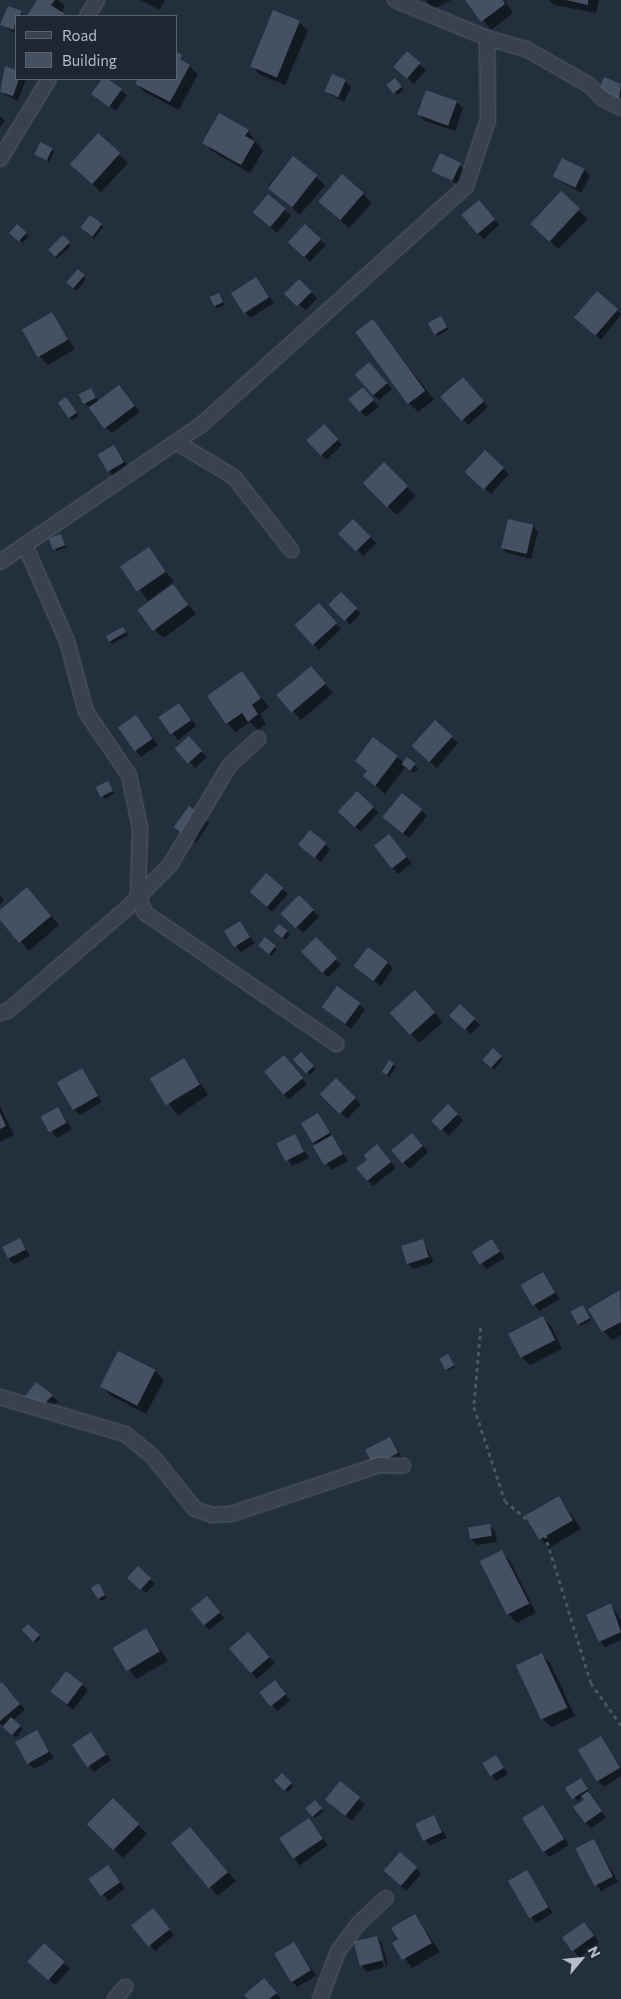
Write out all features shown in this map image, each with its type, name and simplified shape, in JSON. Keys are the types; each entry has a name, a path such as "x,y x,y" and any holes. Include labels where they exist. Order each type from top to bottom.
{"street":[{"path":"88,15 97,0"},
{"path":"395,0 487,38 526,49 588,85 602,98 621,108"},
{"path":"0,562 202,424 466,186 488,120 487,38"},
{"path":"0,159 48,80"},
{"path":"176,442 234,476 290,550"},
{"path":"25,545 67,642 86,712 129,774 140,828 138,894 145,913 336,1044"},
{"path":"0,1013 9,1010 125,910 138,894 170,865 229,766 258,739"},
{"path":"0,1398 125,1434 153,1457 195,1509 212,1515 230,1514 379,1465 403,1466"},
{"path":"320,1999 338,1951 358,1924 386,1898"},
{"path":"114,1999 124,1987"}],"path":[{"path":"481,1328 474,1406 505,1501 545,1534 591,1683 621,1724"}],"building":[{"path":"37,0 55,0 51,5 65,14 64,15 28,15"},
{"path":"465,0 503,0 505,4 481,22"},
{"path":"566,0 588,0 588,5"},
{"path":"8,6 22,11 20,15 15,15 14,30 0,25"},
{"path":"273,10 300,21 277,77 250,67"},
{"path":"407,51 421,63 407,79 393,67"},
{"path":"178,53 182,55 180,59 190,65 170,102 135,84 137,80 178,80"},
{"path":"5,66 15,70 15,80 19,80 13,96 0,92"},
{"path":"332,74 346,80 338,97 325,91"},
{"path":"604,77 621,84 619,101 598,92"},
{"path":"395,78 402,87 393,93 386,85"},
{"path":"101,80 109,80 122,89 109,107 91,94"},
{"path":"426,90 457,101 448,126 417,114"},
{"path":"219,113 249,130 245,136 255,141 241,165 202,143"},
{"path":"98,133 120,153 92,184 70,164"},
{"path":"40,142 53,148 47,161 34,155"},
{"path":"440,153 461,163 452,181 432,171"},
{"path":"293,156 317,175 292,207 268,188"},
{"path":"562,158 584,169 575,188 553,177"},
{"path":"342,174 364,193 340,220 318,201"},
{"path":"561,191 580,209 549,242 530,224"},
{"path":"268,194 286,209 270,227 253,212"},
{"path":"479,200 495,219 477,234 461,215"},
{"path":"90,215 102,224 92,237 80,228"},
{"path":"17,224 27,233 19,242 9,233"},
{"path":"305,224 321,239 304,257 288,242"},
{"path":"63,235 70,242 55,257 48,250"},
{"path":"78,269 85,275 73,288 66,283"},
{"path":"256,277 269,297 244,313 231,293"},
{"path":"299,279 312,292 297,307 284,294"},
{"path":"597,291 618,309 595,336 574,317"},
{"path":"219,293 223,302 214,306 210,297"},
{"path":"52,312 68,340 38,357 22,330"},
{"path":"441,316 447,327 434,335 428,323"},
{"path":"373,319 425,391 408,404 355,332"},
{"path":"369,362 387,383 373,396 355,374"},
{"path":"463,377 484,401 461,421 440,397"},
{"path":"119,385 135,406 104,429 89,408"},
{"path":"363,387 374,400 359,412 348,399"},
{"path":"91,388 96,398 84,404 79,394"},
{"path":"66,397 77,413 69,418 58,403"},
{"path":"324,424 338,439 321,456 306,440"},
{"path":"114,445 124,462 108,472 98,454"},
{"path":"485,450 504,468 484,490 465,472"},
{"path":"384,462 408,486 387,507 363,483"},
{"path":"353,519 371,537 356,552 338,534"},
{"path":"508,519 533,525 527,554 501,548"},
{"path":"61,534 65,545 53,550 49,538"},
{"path":"149,547 166,572 137,591 120,567"},
{"path":"173,584 188,605 153,631 137,610"},
{"path":"341,592 357,608 345,621 328,605"},
{"path":"319,603 337,623 313,645 294,625"},
{"path":"123,627 126,632 109,642 106,636"},
{"path":"311,666 326,684 291,713 277,695"},
{"path":"242,671 261,698 252,705 258,714 248,722 242,713 226,724 207,696"},
{"path":"179,703 191,720 171,735 159,717"},
{"path":"136,715 153,739 135,751 118,728"},
{"path":"435,720 453,736 429,762 412,746"},
{"path":"189,736 202,751 188,764 175,748"},
{"path":"373,737 398,756 375,786 363,776 367,771 355,761"},
{"path":"407,757 416,764 410,771 401,764"},
{"path":"108,781 113,791 101,797 96,787"},
{"path":"357,791 374,807 355,827 338,811"},
{"path":"402,793 422,809 403,833 382,817"},
{"path":"189,806 204,817 189,838 174,827"},
{"path":"310,830 326,843 314,858 298,845"},
{"path":"389,834 407,857 392,869 374,846"},
{"path":"266,873 283,888 267,907 250,892"},
{"path":"27,887 51,916 19,943 0,920 0,910"},
{"path":"299,895 314,910 295,928 281,913"},
{"path":"240,921 250,937 234,947 224,931"},
{"path":"279,924 288,931 282,938 273,931"},
{"path":"265,937 276,946 269,954 258,946"},
{"path":"316,937 337,958 322,973 301,952"},
{"path":"368,947 388,962 374,981 354,966"},
{"path":"337,986 360,1003 345,1024 322,1007"},
{"path":"415,990 435,1012 410,1035 390,1013"},
{"path":"460,1004 475,1018 464,1030 449,1016"},
{"path":"493,1048 502,1056 491,1068 482,1060"},
{"path":"301,1052 314,1066 306,1073 293,1060"},
{"path":"284,1055 303,1078 283,1095 264,1072"},
{"path":"184,1058 200,1085 166,1105 150,1079"},
{"path":"389,1060 394,1063 387,1075 382,1072"},
{"path":"82,1068 98,1096 73,1110 57,1082"},
{"path":"336,1078 356,1098 340,1114 320,1094"},
{"path":"448,1104 458,1114 441,1131 431,1121"},
{"path":"58,1107 67,1123 49,1132 41,1117"},
{"path":"0,1113 6,1126 0,1129"},
{"path":"318,1113 330,1133 313,1143 301,1123"},
{"path":"412,1133 423,1146 402,1163 391,1150"},
{"path":"295,1134 304,1152 285,1161 276,1144"},
{"path":"332,1135 343,1154 324,1165 313,1146"},
{"path":"377,1144 391,1162 367,1181 356,1168 367,1160 364,1155"},
{"path":"20,1238 26,1250 8,1259 2,1247"},
{"path":"423,1239 429,1257 407,1264 401,1246"},
{"path":"492,1239 500,1252 480,1264 472,1252"},
{"path":"543,1272 555,1293 532,1306 520,1285"},
{"path":"620,1290 621,1322 602,1332 588,1309"},
{"path":"583,1305 590,1318 578,1325 571,1312"},
{"path":"543,1316 555,1340 521,1358 508,1334"},
{"path":"118,1351 155,1370 137,1406 100,1387"},
{"path":"448,1354 454,1365 446,1370 439,1359"},
{"path":"36,1382 53,1395 40,1408 23,1399"},
{"path":"390,1437 398,1453 373,1466 365,1450"},
{"path":"559,1496 573,1520 539,1540 525,1516"},
{"path":"490,1524 492,1536 470,1539 468,1527"},
{"path":"502,1550 529,1603 507,1615 480,1561"},
{"path":"138,1566 151,1578 140,1590 127,1578"},
{"path":"99,1583 105,1595 98,1599 91,1588"},
{"path":"207,1596 220,1612 204,1626 191,1609"},
{"path":"611,1603 621,1632 599,1642 586,1615"},
{"path":"28,1624 40,1635 33,1642 22,1630"},
{"path":"146,1628 160,1651 126,1671 113,1648"},
{"path":"248,1632 270,1657 251,1673 229,1648"},
{"path":"542,1653 567,1707 541,1720 516,1665"},
{"path":"66,1671 83,1684 67,1704 50,1692"},
{"path":"275,1680 286,1694 270,1706 259,1692"},
{"path":"2,1682 20,1704 0,1721 0,1684"},
{"path":"11,1717 21,1726 12,1735 2,1727"},
{"path":"37,1730 49,1752 27,1764 15,1742"},
{"path":"91,1732 106,1754 87,1767 72,1745"},
{"path":"601,1736 620,1768 597,1782 578,1750"},
{"path":"496,1755 504,1768 490,1776 482,1763"},
{"path":"282,1773 292,1783 284,1791 274,1781"},
{"path":"581,1778 588,1789 572,1799 565,1788"},
{"path":"340,1781 360,1797 345,1816 325,1800"},
{"path":"588,1791 602,1811 585,1823 573,1807 584,1800 581,1796"},
{"path":"113,1798 139,1824 113,1850 87,1824"},
{"path":"315,1800 322,1808 312,1817 305,1809"},
{"path":"543,1805 564,1839 543,1852 522,1818"},
{"path":"434,1815 442,1832 423,1841 415,1824"},
{"path":"309,1818 323,1839 293,1859 279,1838"},
{"path":"190,1827 228,1872 209,1888 171,1843"},
{"path":"594,1839 613,1876 594,1886 575,1849"},
{"path":"400,1852 417,1867 401,1886 384,1871"},
{"path":"108,1865 120,1882 100,1896 88,1879"},
{"path":"527,1870 548,1907 529,1918 508,1881"},
{"path":"153,1908 170,1929 148,1947 131,1926"},
{"path":"415,1914 432,1943 402,1960 392,1943 398,1939 391,1928"},
{"path":"584,1922 594,1936 572,1952 562,1938"},
{"path":"377,1936 383,1960 360,1966 354,1942"},
{"path":"294,1942 311,1970 291,1982 274,1954"},
{"path":"44,1943 65,1962 48,1980 27,1962"},
{"path":"264,1978 277,1993 269,1999 248,1999 244,1995"}]}
